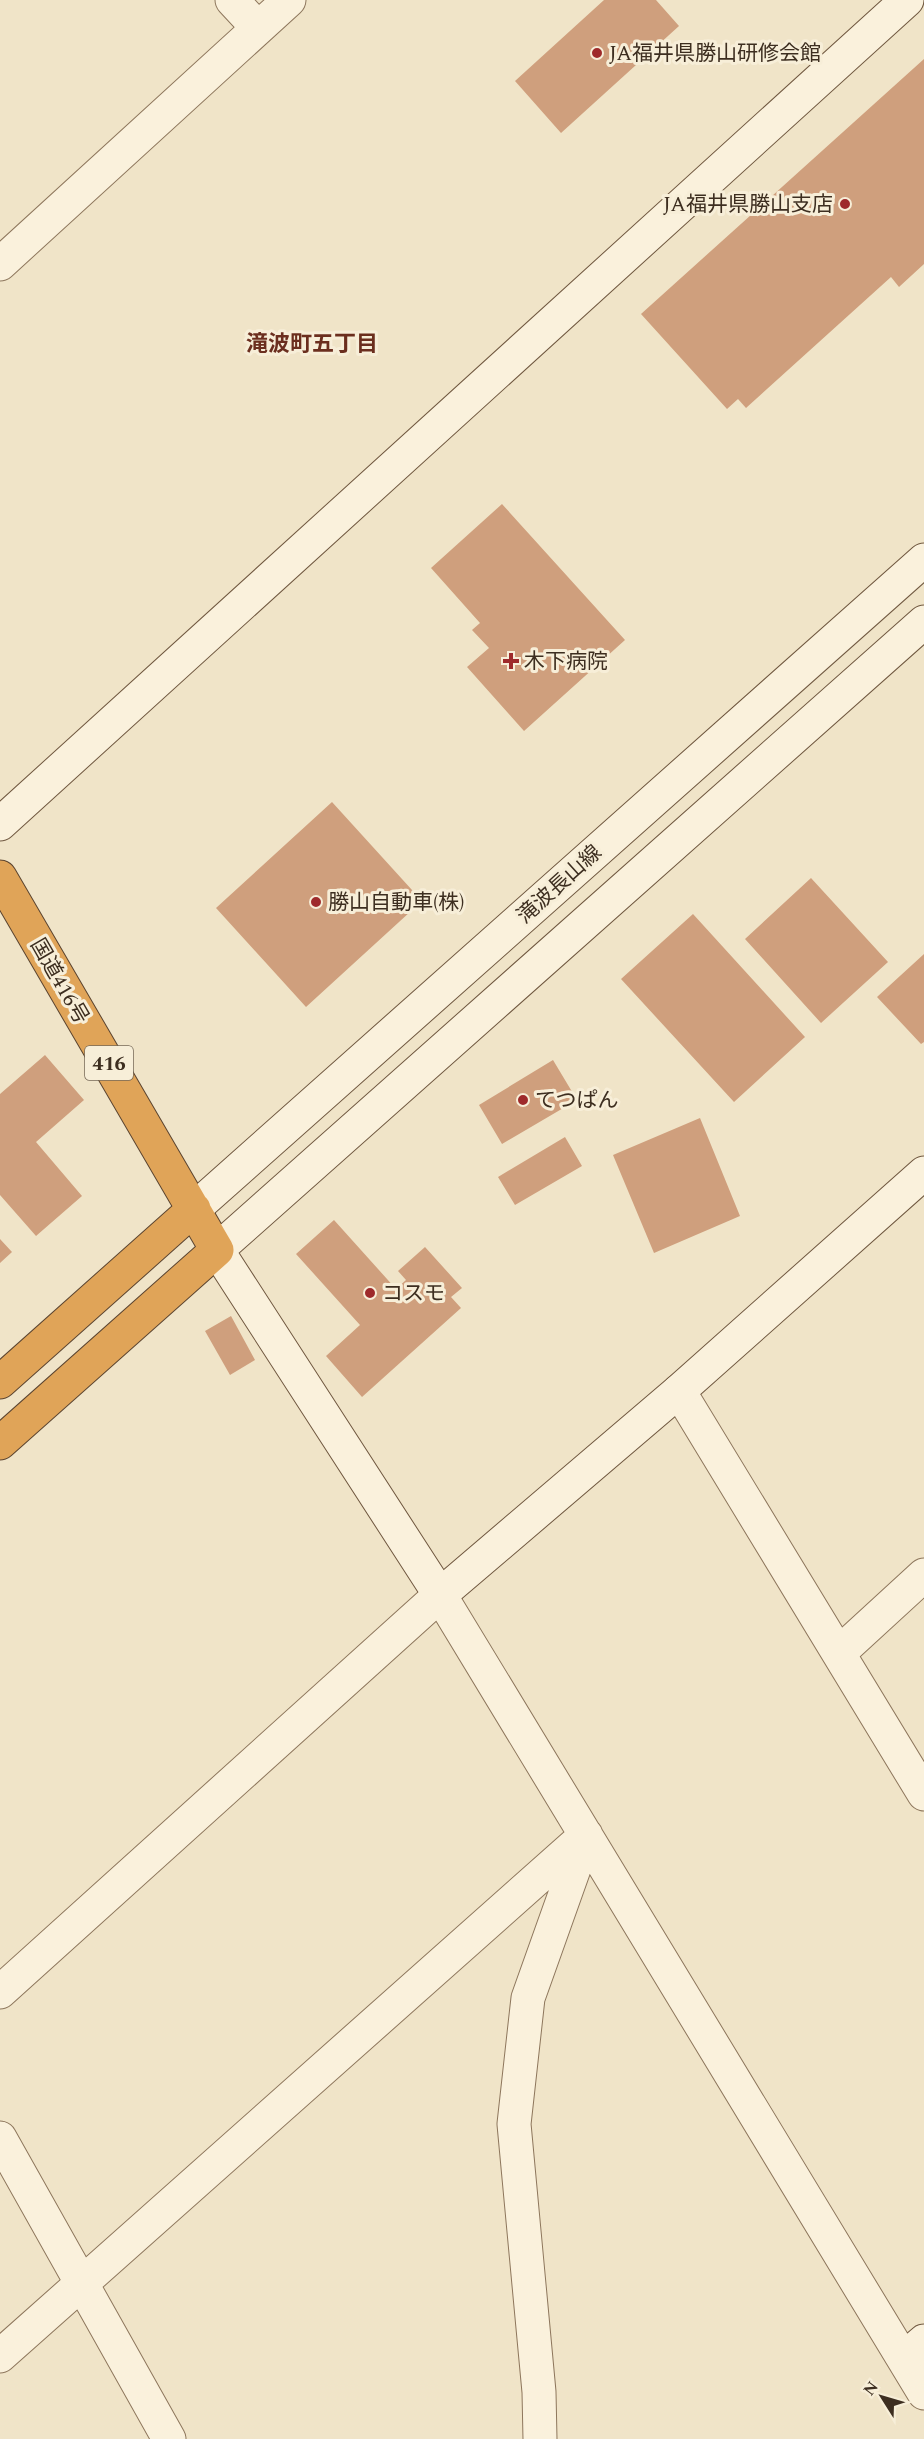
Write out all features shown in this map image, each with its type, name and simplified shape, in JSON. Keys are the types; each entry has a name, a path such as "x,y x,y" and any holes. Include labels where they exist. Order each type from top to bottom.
{"highway":[{"name":"国道416号","path":"0,877 217,1250"},
{"path":"0,1382 194,1209"},
{"path":"0,1443 217,1250"}],"street":[{"path":"232,0 258,28"},
{"path":"0,264 289,0"},
{"path":"0,824 906,0"},
{"name":"滝波長山線","path":"194,1209 924,560"},
{"path":"924,622 217,1250 440,1595 586,1835 914,2349 924,2393"},
{"path":"0,1992 440,1595 679,1391 924,1173"},
{"path":"679,1391 924,1794"},
{"path":"839,1653 924,1575"},
{"path":"0,2356 586,1835"},
{"path":"540,2439 539,2392 514,2124 528,1998 586,1835"},
{"path":"0,2138 169,2439"}],"building":[{"path":"604,0 656,0 679,26 561,133 515,81"},
{"path":"924,59 924,264 899,287 891,277 746,408 738,399 727,409 641,314"},
{"path":"502,504 625,640 524,731 467,667 489,648 472,630 480,623 431,568"},
{"path":"332,802 422,901 306,1007 216,908"},
{"path":"811,878 888,962 821,1023 745,939"},
{"path":"693,914 805,1037 734,1102 621,979"},
{"path":"924,954 924,1042 921,1044 877,997"},
{"path":"45,1055 84,1100 36,1142 82,1196 36,1236 0,1195 0,1094"},
{"path":"553,1060 577,1100 502,1144 479,1105"},
{"path":"700,1118 740,1216 654,1253 613,1155"},
{"path":"565,1137 582,1166 515,1205 498,1177"},
{"path":"334,1220 396,1289 406,1280 398,1271 425,1247 462,1288 451,1297 461,1308 362,1397 326,1356 360,1325 296,1254"},
{"path":"0,1239 12,1252 0,1263"},
{"path":"231,1316 255,1360 230,1375 205,1331"}],"place":[{"name":"JA福井県勝山研修会館","path":"597,53"},
{"name":"JA福井県勝山支店","path":"845,204"},
{"name":"木下病院","path":"511,661"},
{"name":"勝山自動車(株)","path":"316,902"},
{"name":"てつぱん","path":"523,1100"},
{"name":"コスモ","path":"370,1293"}],"district":[{"name":"滝波町五丁目","path":"312,343"}]}
